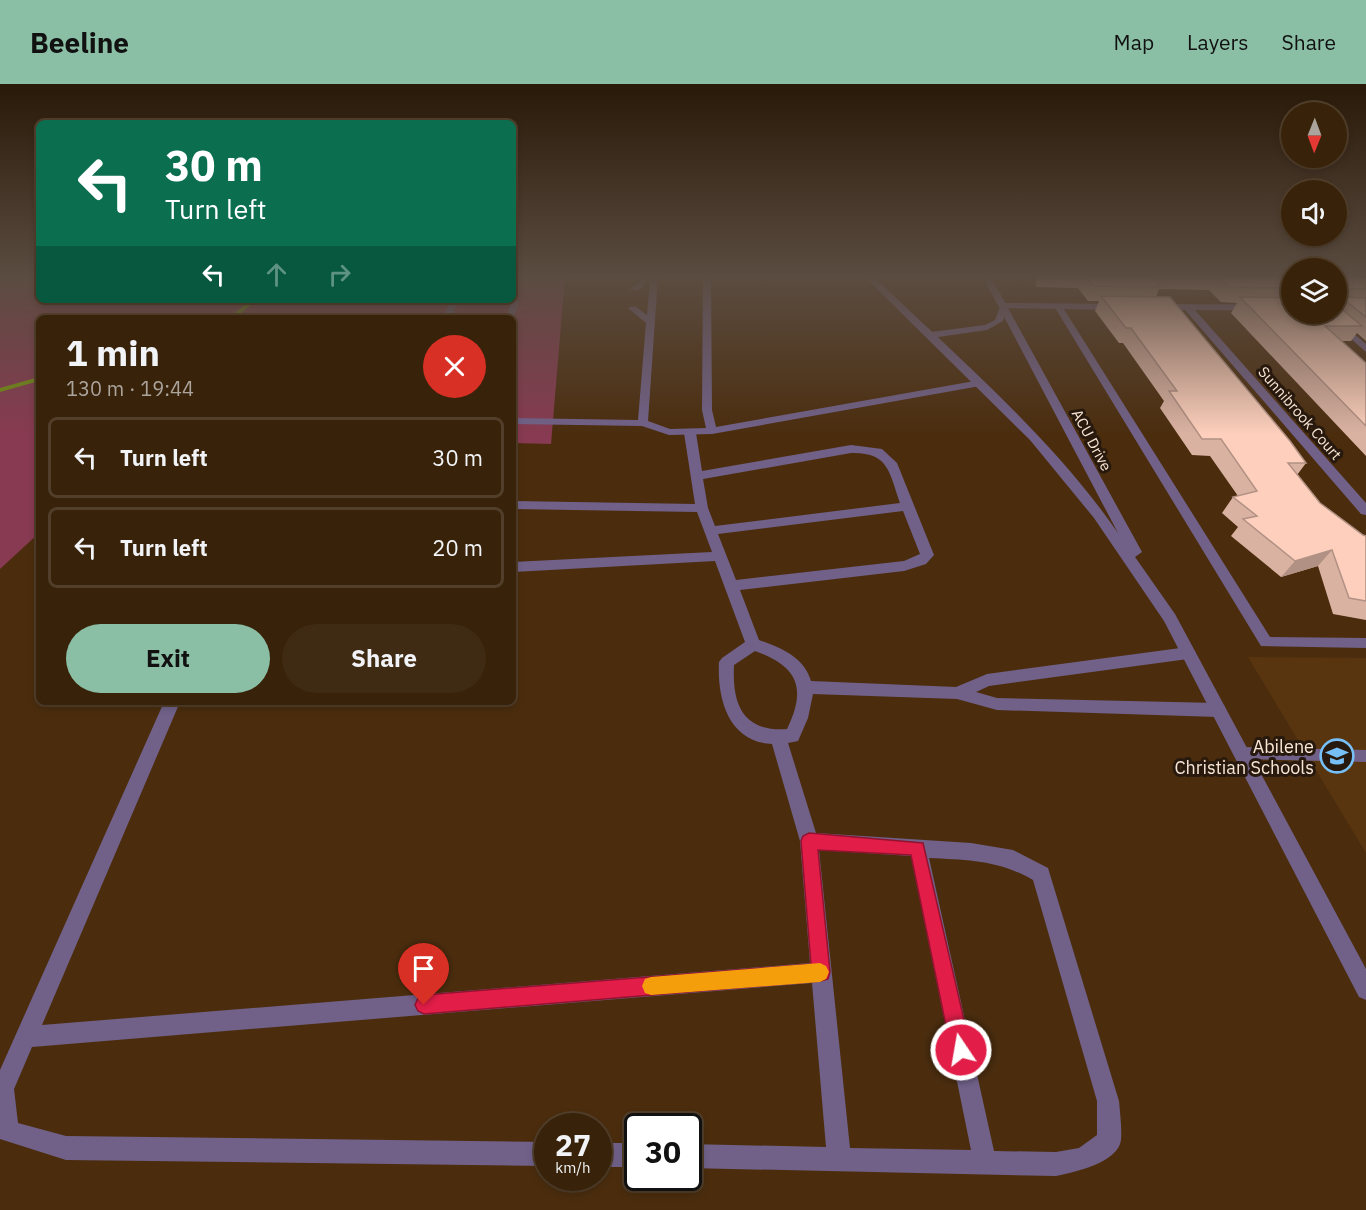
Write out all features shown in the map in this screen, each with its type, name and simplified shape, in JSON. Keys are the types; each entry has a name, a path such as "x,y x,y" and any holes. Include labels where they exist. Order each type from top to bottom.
{"street":[{"path":"925,330 1034,438 1099,515 1170,618 1366,990"},
{"name":"ACU Drive","path":"1017,330 1170,618"},
{"name":"Sunnibrook Court","path":"1207,330 1366,511"},
{"path":"690,432 702,508 753,644"},
{"path":"697,476 850,449 871,449 884,453 891,463 927,555 921,561 904,566 731,586"},
{"path":"516,506 702,508"},
{"path":"711,531 908,506"},
{"path":"516,567 720,556"},
{"path":"753,644 776,651 794,663 806,687 805,712 792,736 763,736 740,723 728,703 725,682 727,662 753,644"},
{"path":"957,693 987,680 1188,653"},
{"path":"806,687 957,693 997,704 1218,710"},
{"path":"171,705 28,1037 3,1089 8,1131 66,1148 534,1154"},
{"path":"778,736 809,841 839,1158"},
{"path":"702,1156 1056,1164 1083,1160 1109,1142 1108,1101 1041,874 1013,859 971,852 809,841"},
{"path":"918,848 985,1162"},
{"path":"28,1037 821,972"}],"lane":[{"path":"643,423 650,330"},
{"path":"707,330 707,410 712,431"},
{"path":"931,335 969,330"},
{"path":"1073,330 1266,642 1366,643"},
{"path":"1344,330 1366,349"},
{"path":"516,421 643,423 660,430 712,431 980,383"},
{"path":"1242,753 1366,756"}],"shaded area":[{"path":"0,330 36,330 36,536 0,569"},
{"path":"516,330 561,330 551,444 516,443"},
{"name":"Abilene Christian Schools","path":"1248,657 1366,658 1366,853"}],"building":[{"path":"1132,330 1197,330 1306,463 1288,463 1320,503 1366,536 1366,601 1349,598 1332,550 1295,561 1243,519 1257,516 1233,497 1257,491 1221,439 1202,439 1169,391 1177,391"},
{"path":"1272,330 1329,330 1366,363 1366,426"}],"waterway":[{"path":"0,390 36,380"}],"slow traffic":[{"path":"651,986 820,972"}],"place":[{"name":"Abilene Christian Schools","path":"1337,756"}],"route":[{"path":"424,1005 821,972 809,841 918,848 961,1050"}]}
